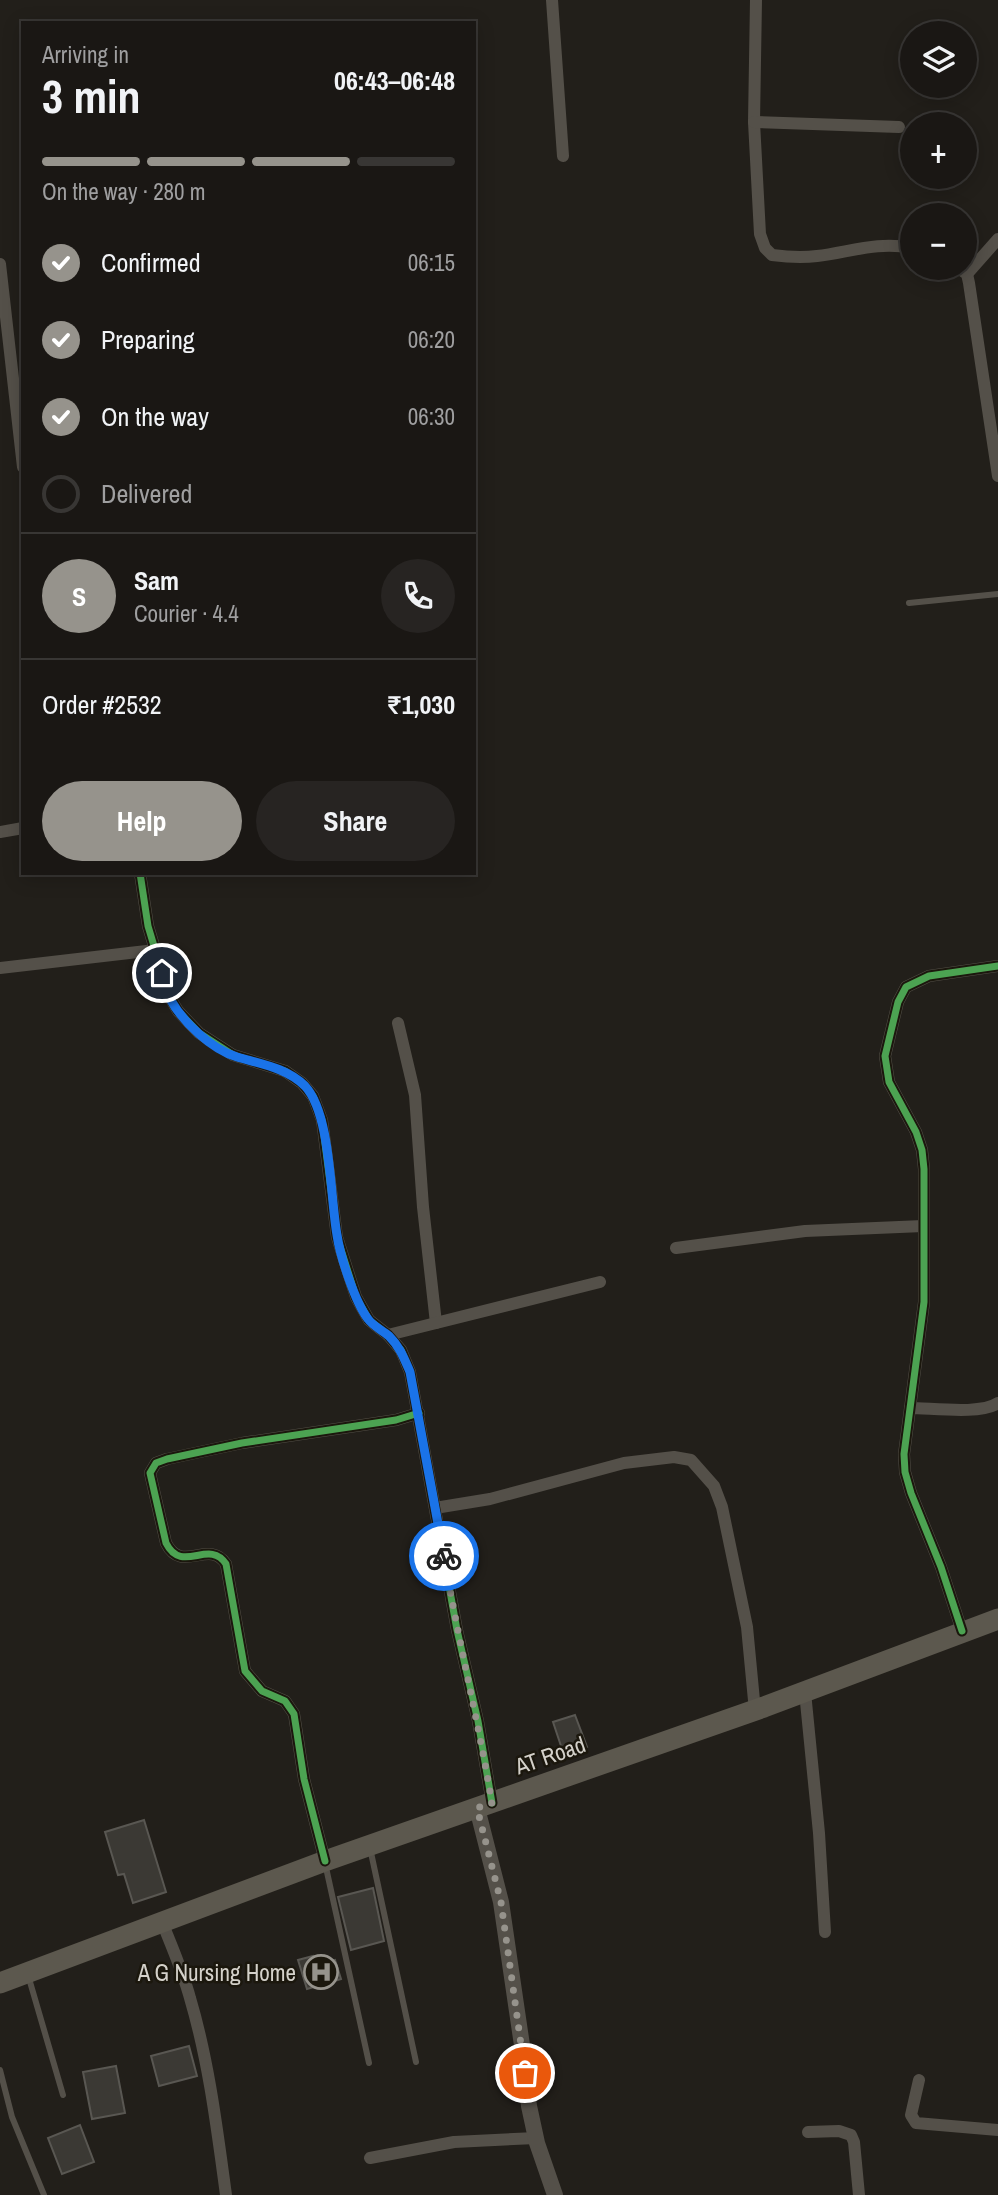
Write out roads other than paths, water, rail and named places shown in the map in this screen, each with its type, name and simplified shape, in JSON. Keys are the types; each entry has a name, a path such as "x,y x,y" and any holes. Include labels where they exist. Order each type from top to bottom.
{"highway":[{"name":"AT Road","path":"0,1983 325,1861 755,1711 998,1619"}],"street":[{"path":"552,0 563,156"},
{"path":"756,0 754,122 760,234 765,248 772,255 817,256 875,246 900,246"},
{"path":"754,122 899,127"},
{"path":"977,258 998,239"},
{"path":"0,264 21,449"},
{"path":"964,280 998,475"},
{"path":"0,832 21,828"},
{"path":"140,875 144,905 155,950 169,996 178,1011 199,1033 233,1055 285,1071 302,1083 313,1096 322,1120 337,1237 356,1297 369,1320 401,1350 410,1372 457,1630 478,1721 484,1806 501,1902 529,2106 536,2138 555,2195"},
{"path":"0,968 155,950"},
{"path":"962,1631 905,1472 904,1454 924,1302 922,1150 916,1132 889,1082 885,1056 898,1002 906,987 929,976 998,965"},
{"path":"398,1023 416,1107 423,1208 436,1323"},
{"path":"676,1248 805,1231 923,1226"},
{"path":"388,1335 600,1282"},
{"path":"910,1408 979,1409 998,1403"},
{"path":"325,1861 304,1779 295,1714 285,1702 262,1691 245,1671 223,1559 209,1554 175,1556 170,1551 150,1473 156,1464 192,1454 242,1443 396,1420 419,1413"},
{"path":"435,1508 489,1499 624,1463 674,1457 691,1460 715,1486 722,1507 747,1627 755,1711"},
{"path":"804,1692 820,1833 825,1932"},
{"path":"162,1922 190,1997 202,2044 211,2087 226,2195"},
{"path":"919,2080 911,2115 916,2123 998,2130"},
{"path":"808,2132 839,2131 851,2135 859,2195"},
{"path":"370,2158 454,2142 536,2138"}],"lane":[{"path":"909,603 998,594"},
{"path":"369,1846 416,2062"},
{"path":"325,1861 369,2063"},
{"path":"27,1973 64,2095"},
{"path":"0,2070 12,2118 44,2195"}],"place":[{"name":"A G Nursing Home","path":"321,1972"}]}
